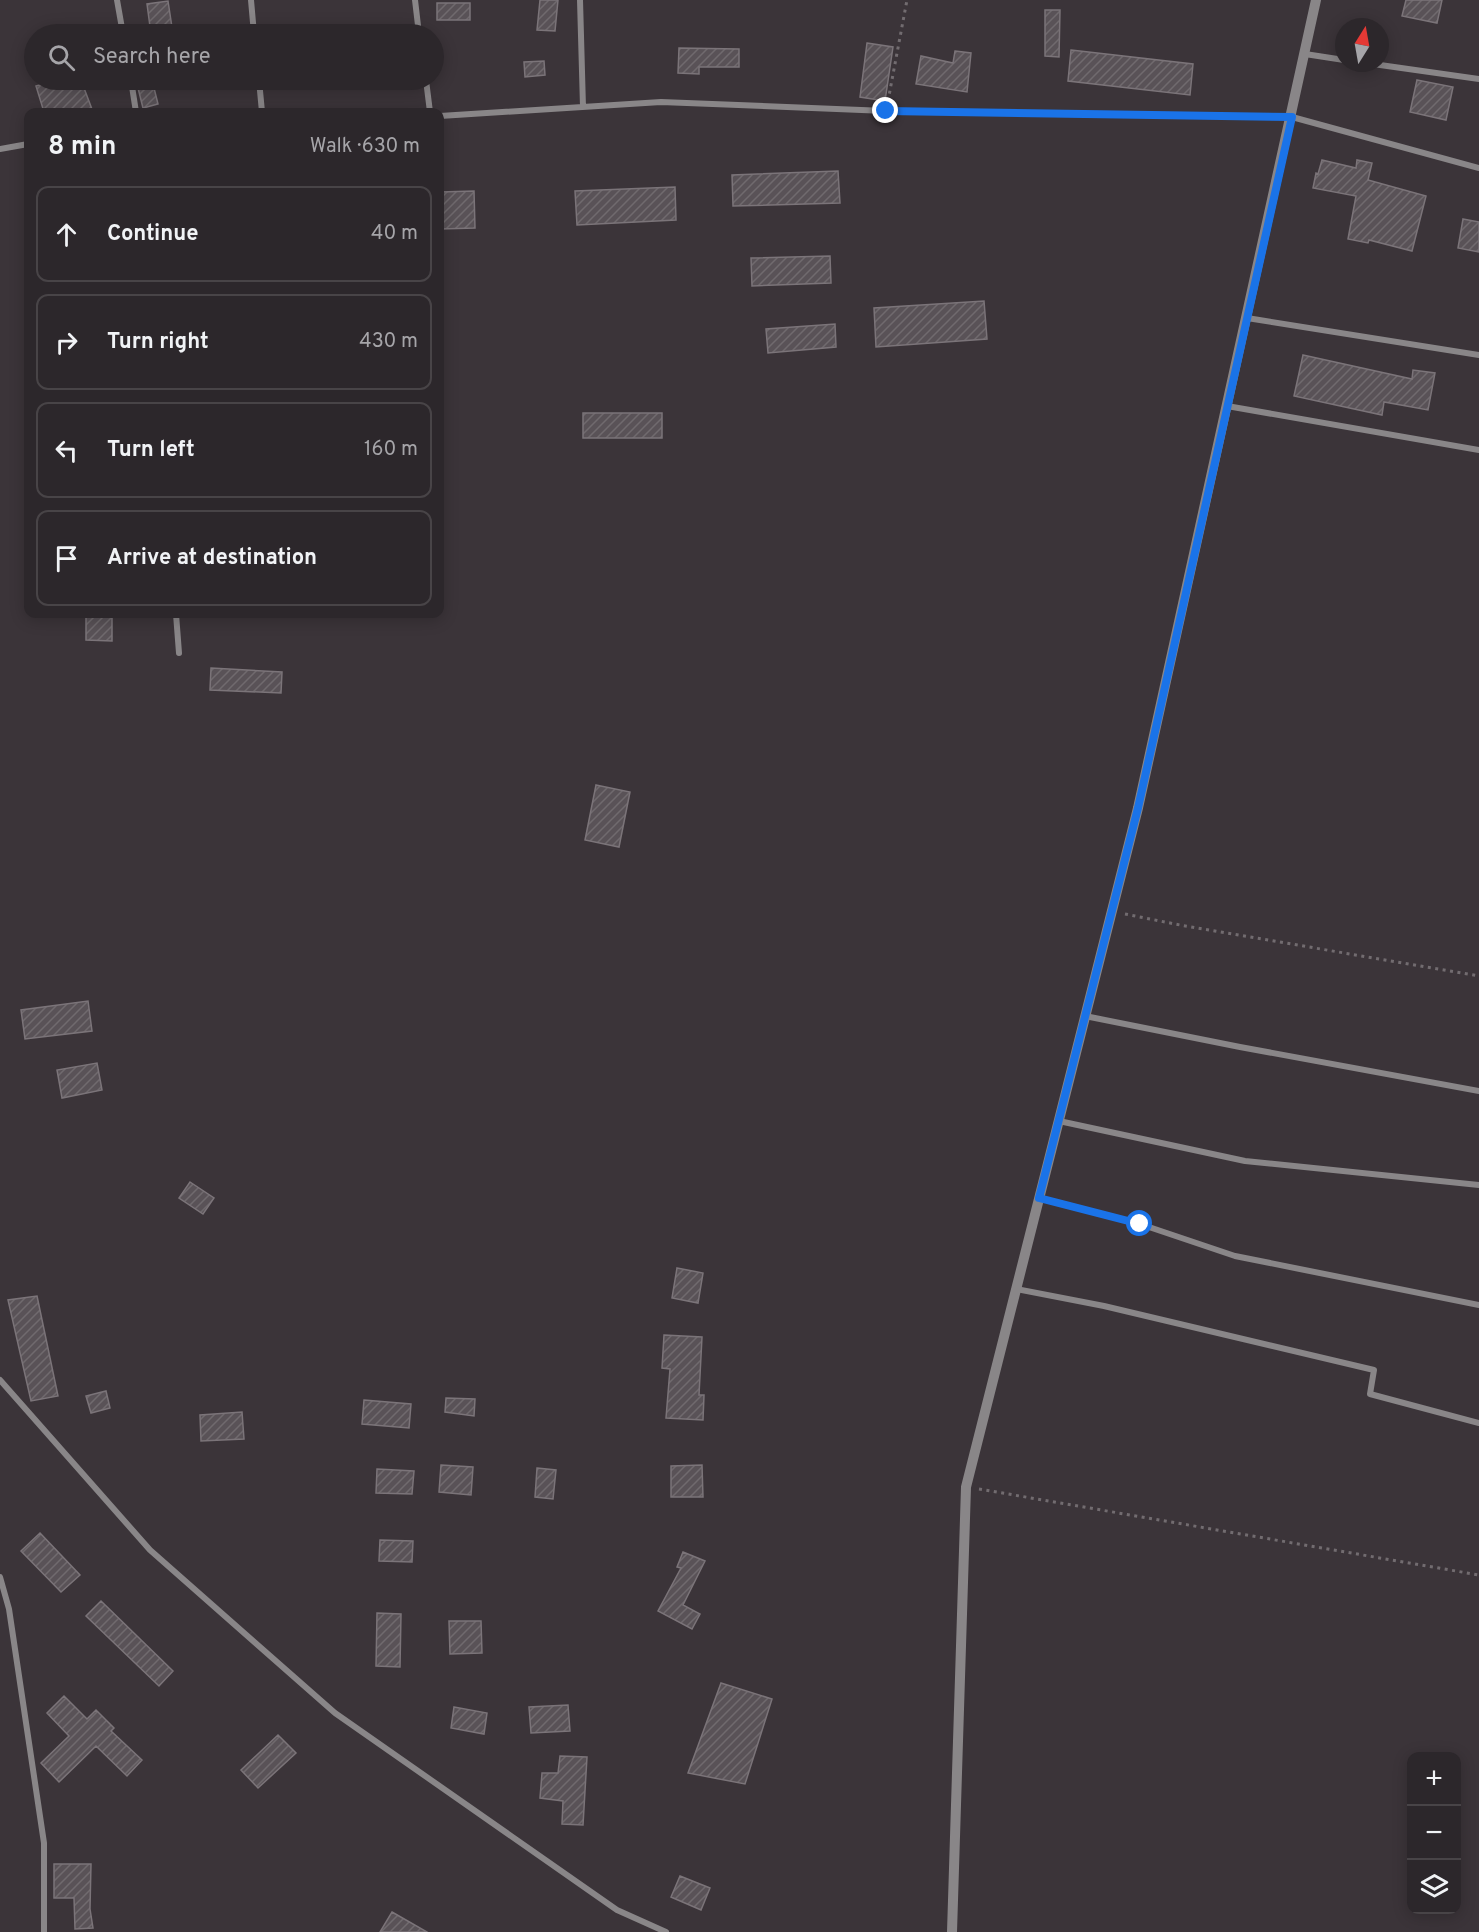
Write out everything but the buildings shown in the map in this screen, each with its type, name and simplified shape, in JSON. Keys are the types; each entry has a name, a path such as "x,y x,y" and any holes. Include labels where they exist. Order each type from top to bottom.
{"street":[{"path":"117,0 121,24"},
{"path":"251,0 253,24"},
{"path":"415,0 419,24"},
{"path":"580,0 583,107"},
{"path":"952,1932 966,1486 1138,808 1316,0"},
{"path":"1305,54 1335,59"},
{"path":"1389,66 1479,79"},
{"path":"132,90 135,108"},
{"path":"260,90 262,108"},
{"path":"427,90 430,108"},
{"path":"444,116 661,102 886,111 1292,117 1479,168"},
{"path":"0,148 24,145"},
{"path":"1247,318 1479,355"},
{"path":"1227,406 1479,450"},
{"path":"176,618 179,652"},
{"path":"1085,1016 1479,1092"},
{"path":"1059,1121 1245,1161 1479,1185"},
{"path":"1039,1198 1140,1224 1235,1256 1479,1305"},
{"path":"1016,1289 1104,1306 1374,1370 1370,1394 1479,1423"},
{"path":"0,1380 150,1550 335,1713 617,1910 666,1932"},
{"path":"0,1577 9,1609 44,1843 44,1932"}],"path":[{"path":"886,111 907,0"},
{"path":"1112,911 1180,925 1479,976"},
{"path":"966,1486 1479,1575"}],"route":[{"path":"886,111 1292,117 1138,808 1039,1198 1140,1224"}]}
